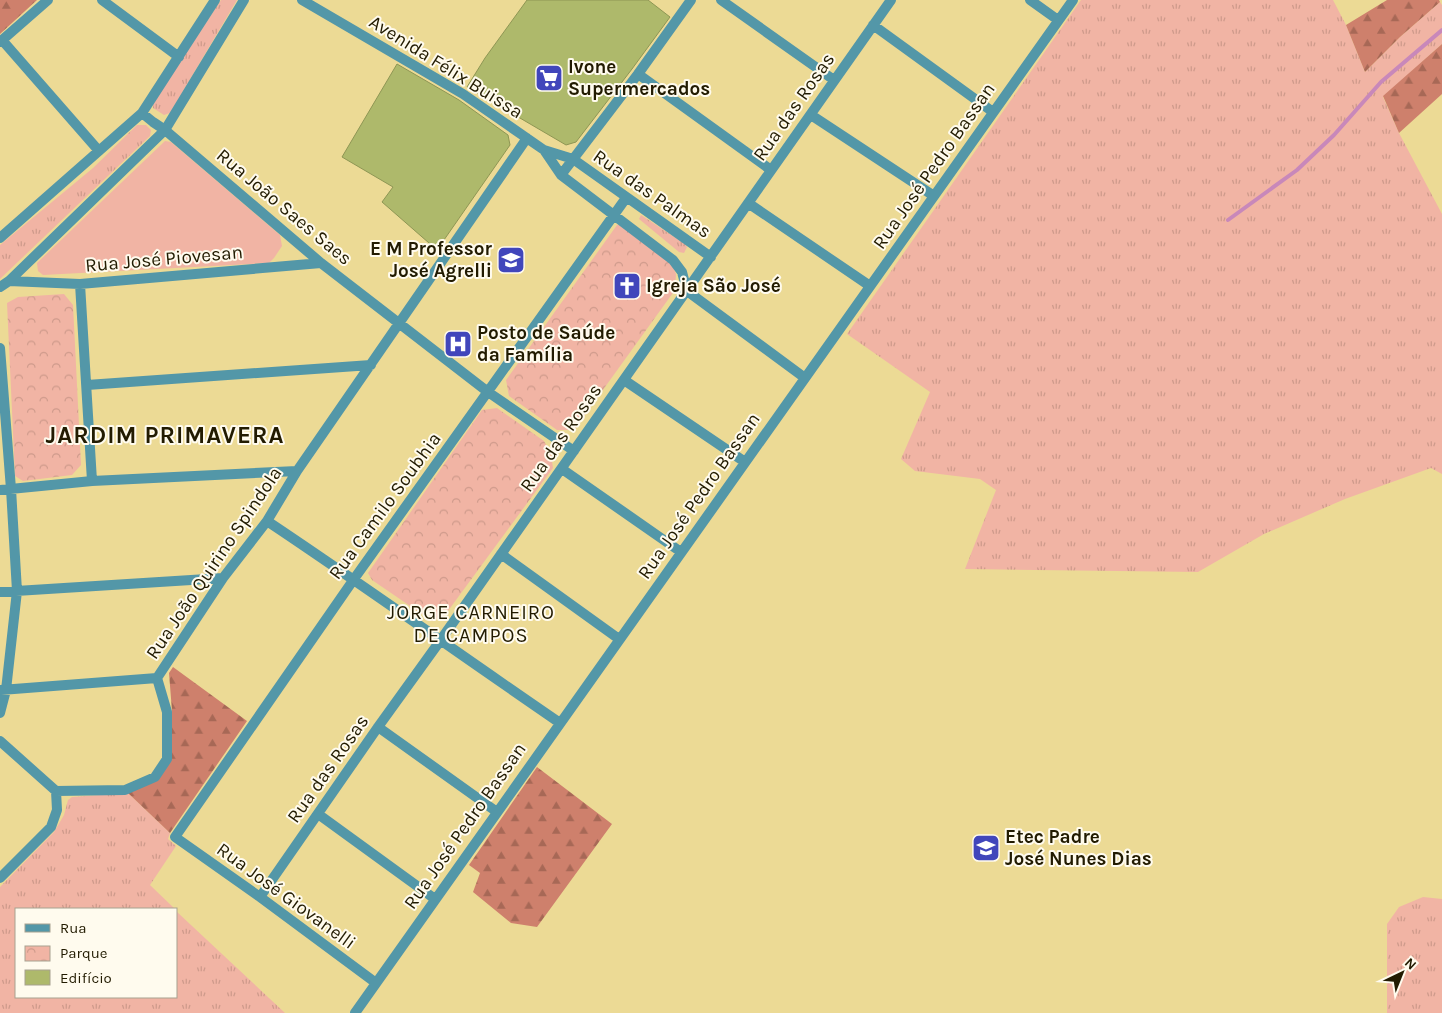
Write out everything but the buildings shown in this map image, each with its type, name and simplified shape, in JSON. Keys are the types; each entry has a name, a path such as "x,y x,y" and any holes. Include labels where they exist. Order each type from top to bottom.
{"street":[{"path":"48,0 1,41 99,151"},
{"path":"102,0 179,57"},
{"path":"0,238 142,113 215,0"},
{"path":"4,284 165,130 244,0"},
{"name":"Avenida Félix Buissa","path":"302,0 463,94 544,150 573,159"},
{"path":"561,175 638,74 691,0"},
{"path":"721,0 834,80"},
{"name":"Rua das Rosas","path":"260,897 891,0"},
{"path":"1030,0 1058,20"},
{"name":"Rua José Pedro Bassan","path":"355,1013 1073,0"},
{"path":"873,25 993,112"},
{"path":"638,74 771,170"},
{"name":"Rua João Saes Saes","path":"142,113 165,130 321,263 488,392 574,451"},
{"path":"810,115 934,196"},
{"name":"Rua João Quirino Spindola","path":"56,791 125,790 155,777 167,759 167,712 157,678 223,578 267,520 297,471 527,138"},
{"name":"Avenida Félix Buissa","path":"544,150 561,175"},
{"name":"Rua das Palmas","path":"573,159 711,257"},
{"name":"Rua das Palmas","path":"561,175 672,260 682,272 687,291"},
{"name":"Rua Camilo Soubhia","path":"175,837 354,579 626,198"},
{"path":"748,203 870,286"},
{"name":"Rua José Piovesan","path":"4,284 80,284 321,263"},
{"path":"80,284 92,481"},
{"path":"687,291 805,378"},
{"path":"0,348 1,386 12,490 16,591 0,714"},
{"path":"87,385 371,365"},
{"path":"624,380 745,462"},
{"path":"562,469 681,552"},
{"path":"0,490 92,481 297,471"},
{"path":"267,520 354,579 440,642 560,723"},
{"path":"501,554 619,639"},
{"path":"0,592 223,578"},
{"path":"3,690 157,678"},
{"path":"378,727 497,812"},
{"path":"0,741 56,791 57,810 51,827 0,878"},
{"path":"318,814 435,899"},
{"name":"Rua José Giovanelli","path":"175,837 376,983"}],"green space":[{"path":"0,0 37,0 0,34"},
{"path":"221,0 237,0 170,113 164,115 153,108 153,102"},
{"path":"1081,0 1333,0 1346,25 1365,72 1400,37 1440,2 1442,5 1442,44 1383,97 1399,133 1442,214 1442,474 1431,468 1345,499 1264,534 1198,572 965,569 996,490 980,479 915,471 901,459 930,392 847,334"},
{"path":"1387,0 1439,0 1440,2 1400,37 1365,72 1346,25"},
{"path":"1442,44 1442,94 1399,133 1383,96"},
{"path":"137,125 146,125 151,130 150,136 0,279 0,245 93,168"},
{"path":"165,141 171,142 280,235 282,246 274,258 269,263 43,275 38,271 37,263"},
{"path":"641,215 685,244 687,247 684,253 679,252 639,219"},
{"path":"627,222 668,255 676,274 675,290 574,430 557,430 509,396 506,380 617,225"},
{"path":"64,294 73,305 81,465 72,475 23,481 15,476 7,303 18,297"},
{"path":"497,408 544,441 551,454 553,468 445,615 432,621 372,580 368,573 482,410"},
{"path":"173,667 247,721 170,833 128,793 171,759 172,711 169,673"},
{"path":"537,767 612,824 537,927 511,923 473,892 480,873 469,865"},
{"path":"128,793 170,833 168,839 176,846 150,885 174,908 15,908 15,998 178,998 178,913 285,1013 0,1013 0,887 54,832 64,815 68,800 72,797"},
{"path":"1423,897 1442,899 1442,1013 1387,1013 1387,924 1399,907"}],"waterway":[{"path":"1228,220 1297,170 1334,135 1381,82 1442,30"}],"place":[{"name":"Ivone Supermercados","path":"549,78"},
{"name":"E M Professor José Agrelli","path":"511,260"},
{"name":"Igreja São José","path":"627,286"},
{"name":"Posto de Saúde da Família","path":"458,344"},
{"name":"Etec Padre José Nunes Dias","path":"986,848"}],"district":[{"name":"JARDIM PRIMAVERA","path":"165,435"},
{"name":"JORGE CARNEIRO DE CAMPOS","path":"471,624"}]}
